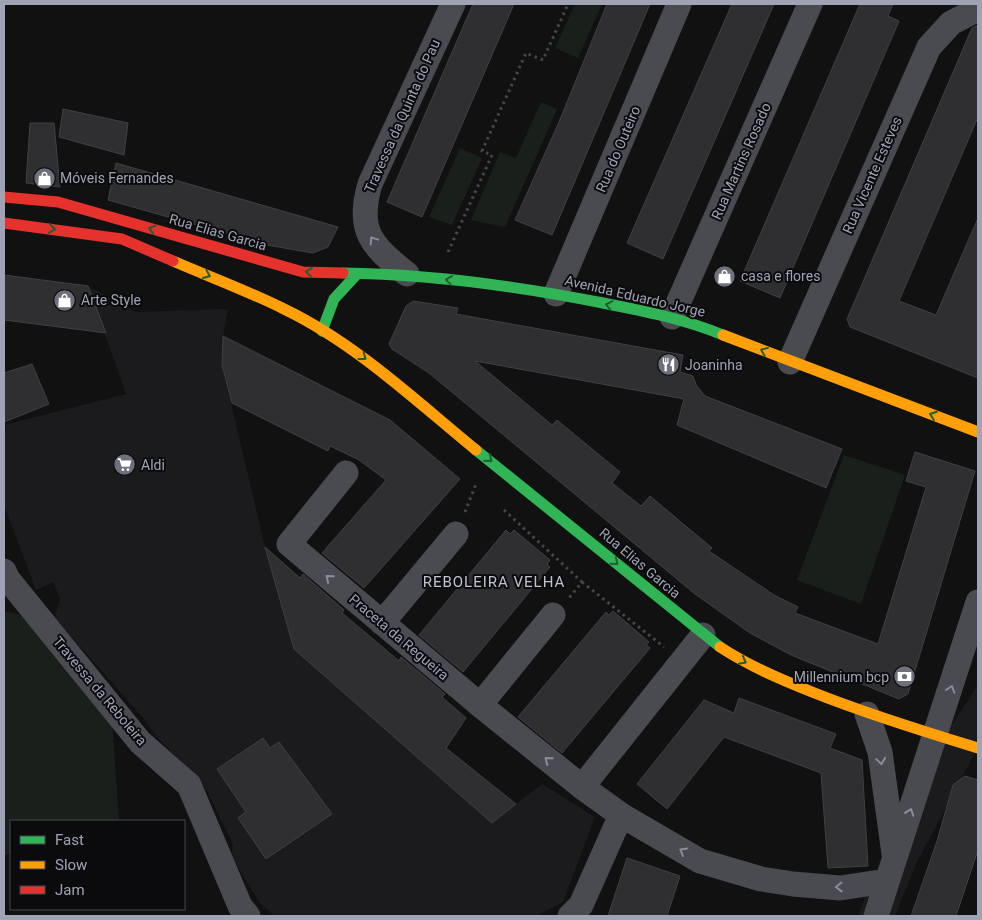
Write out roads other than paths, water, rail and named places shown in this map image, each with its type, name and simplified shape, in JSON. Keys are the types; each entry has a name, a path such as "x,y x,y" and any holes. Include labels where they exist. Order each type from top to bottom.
{"main road":[{"name":"Rua Elias Garcia","path":"4,197 58,202 303,272 357,274"},
{"name":"Rua Elias Garcia","path":"4,223 122,239 285,309 360,355 703,635 741,661 867,714 978,748"},
{"name":"Avenida Eduardo Jorge","path":"357,274 407,274 556,294 672,317 697,324 790,362 978,432"},
{"path":"322,331 328,308 337,293 357,274"}],"street":[{"name":"Travessa da Quinta do Pau","path":"407,274 371,240 366,228 363,212 370,184 452,4"},
{"name":"Rua do Outeiro","path":"556,294 679,4"},
{"name":"Rua Martins Rosado","path":"672,317 810,4"},
{"name":"Rua Vicente Esteves","path":"790,362 929,47 951,24 978,9"},
{"name":"Praceta da Regueira","path":"346,472 289,544 480,705 582,787 621,814 700,861 761,879 840,888 891,870"},
{"path":"382,623 456,534"},
{"name":"Travessa da Reboleira","path":"4,571 6,578 140,742 189,785 240,906 248,916"},
{"path":"876,916 978,602"},
{"path":"480,705 554,615"},
{"path":"582,787 703,635"},
{"path":"867,714 880,752 891,870"},
{"path":"570,916 581,905 621,814"}],"place":[{"name":"Móveis Fernandes","path":"44,178"},
{"name":"casa e flores","path":"725,276"},
{"name":"Arte Style","path":"65,300"},
{"name":"Joaninha","path":"669,365"},
{"name":"Aldi","path":"125,465"},
{"name":"Millennium bcp","path":"905,677"}],"district":[{"name":"REBOLEIRA VELHA","path":"494,582"}]}
